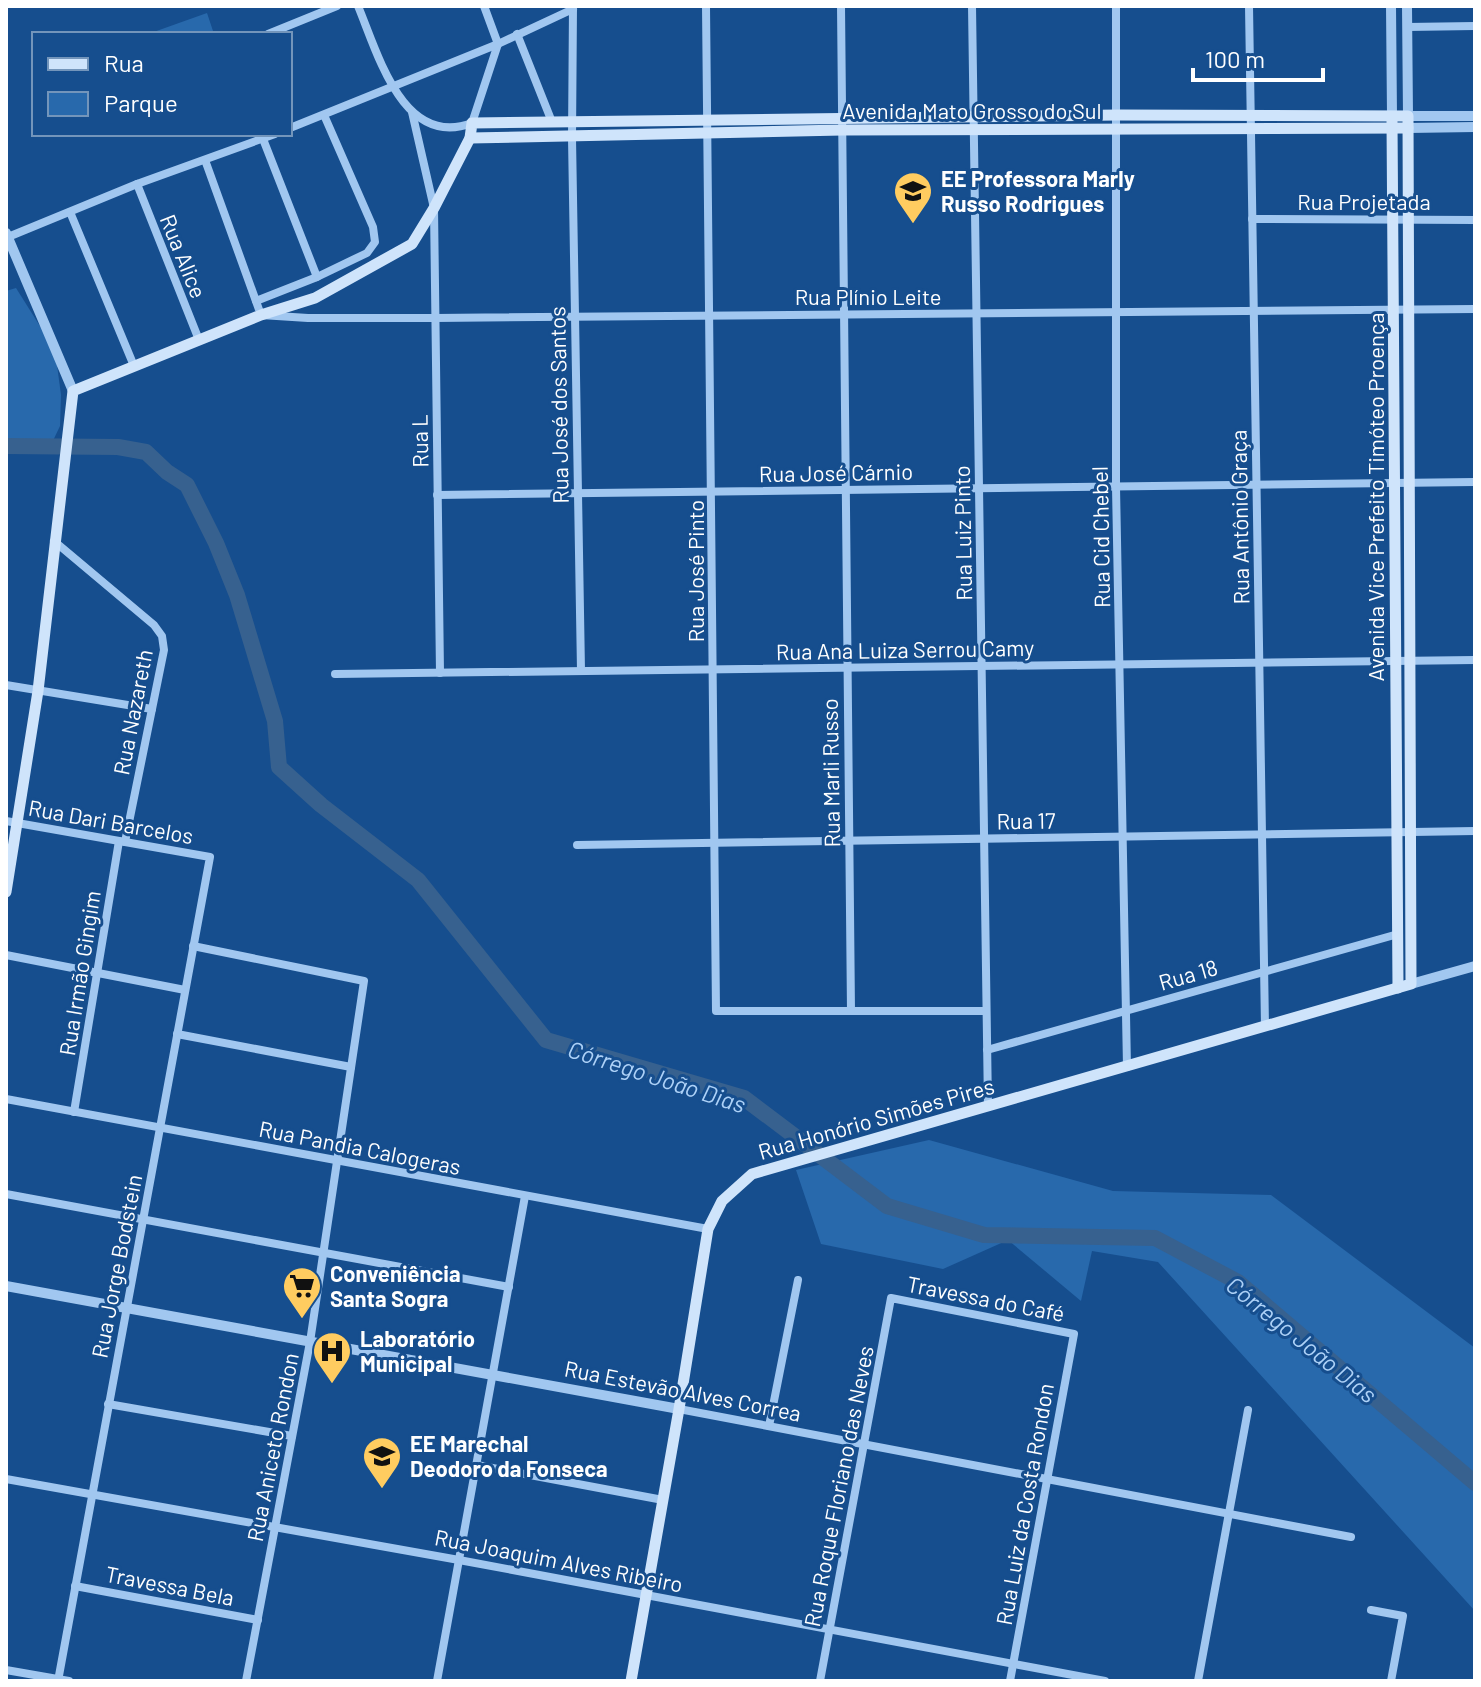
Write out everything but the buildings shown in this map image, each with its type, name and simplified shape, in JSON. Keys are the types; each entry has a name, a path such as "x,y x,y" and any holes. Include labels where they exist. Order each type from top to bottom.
{"main road":[{"name":"Avenida Mato Grosso do Sul","path":"470,138 572,138 842,117 1251,114 1392,122"},
{"name":"Avenida Mato Grosso do Sul","path":"472,123 572,122 842,130 1118,130 1408,122"},
{"name":"Avenida Vice Prefeito Timóteo Proença","path":"1392,122 1398,988"},
{"name":"Avenida Vice Prefeito Timóteo Proença","path":"1408,122 1411,984"},
{"path":"6,892 12,822 38,691 73,391 261,315 315,298 412,244 470,138 472,123"},
{"name":"Rua Honório Simões Pires","path":"631,1681 708,1229 722,1201 752,1174 1411,984"}],"street":[{"path":"273,32 337,6"},
{"path":"358,6 386,75 394,87 412,112 445,130 472,123 498,44 484,6"},
{"path":"706,6 708,126"},
{"name":"Rua Marli Russo","path":"841,6 851,1011"},
{"name":"Rua Luiz Pinto","path":"972,6 988,1107"},
{"name":"Rua Cid Chebel","path":"1116,6 1116,487 1127,1067"},
{"name":"Rua Antônio Graça","path":"1249,6 1265,1027"},
{"name":"Avenida Vice Prefeito Timóteo Proença","path":"1391,6 1392,122"},
{"name":"Avenida Vice Prefeito Timóteo Proença","path":"1407,6 1408,122"},
{"path":"292,127 498,44 573,8"},
{"name":"Rua José dos Santos","path":"573,8 572,138 581,671"},
{"path":"1407,27 1475,26"},
{"path":"517,34 552,122"},
{"path":"412,112 434,208"},
{"path":"256,301 367,253 375,242 373,227 324,115"},
{"name":"Avenida Mato Grosso do Sul","path":"1408,122 1475,116"},
{"name":"Avenida Mato Grosso do Sul","path":"1408,122 1475,127"},
{"name":"Rua José Pinto","path":"708,126 707,316 712,492 716,1011 851,1011"},
{"path":"458,129 470,138"},
{"path":"73,391 7,235 270,136"},
{"path":"263,139 317,277"},
{"path":"205,160 261,315"},
{"name":"Rua Alice","path":"137,184 199,340"},
{"name":"Rua L","path":"434,208 440,673"},
{"path":"70,212 134,366"},
{"name":"Rua Projetada","path":"1252,219 1475,220"},
{"name":"Rua Plínio Leite","path":"261,315 435,318 1475,309"},
{"name":"Rua José Cárnio","path":"437,495 1475,482"},
{"name":"Rua Nazareth","path":"54,541 154,625 162,636 164,650 122,841"},
{"name":"Rua Ana Luiza Serrou Camy","path":"335,674 1475,660"},
{"path":"6,685 152,709"},
{"name":"Rua Dari Barcelos","path":"12,822 210,857"},
{"name":"Rua 17","path":"577,845 1475,831"},
{"name":"Rua Irmão Gingim","path":"74,1112 122,841"},
{"name":"Rua Jorge Bodstein","path":"58,1680 210,857"},
{"name":"Rua 18","path":"987,1050 1398,934"},
{"name":"Rua Aniceto Rondon","path":"193,946 364,981 310,1342 246,1681"},
{"path":"6,955 185,990"},
{"name":"Rua Honório Simões Pires","path":"1411,984 1475,966"},
{"path":"851,1011 986,1011"},
{"path":"177,1034 351,1067"},
{"name":"Rua Pandia Calogeras","path":"6,1099 708,1229"},
{"path":"6,1194 509,1287"},
{"path":"437,1681 525,1196"},
{"path":"769,1426 798,1280"},
{"name":"Rua Estevão Alves Correa","path":"6,1286 679,1409 1351,1537"},
{"name":"Travessa do Café","path":"891,1298 1074,1334"},
{"name":"Rua Roque Floriano das Neves","path":"820,1681 891,1298"},
{"name":"Rua Luiz da Costa Rondon","path":"1010,1681 1074,1334"},
{"path":"108,1404 292,1436"},
{"path":"1198,1681 1248,1410"},
{"path":"477,1465 663,1500"},
{"name":"Rua Joaquim Alves Ribeiro","path":"6,1479 1105,1681"},
{"name":"Travessa Bela","path":"75,1586 258,1620"},
{"path":"1371,1610 1403,1616 1391,1681"},
{"path":"6,1670 69,1681"}],"green space":[{"path":"207,13 213,32 154,32"},
{"path":"16,288 55,350 61,395 60,426 50,447 6,451 6,291"},
{"path":"929,1140 1113,1191 1271,1195 1475,1348 1475,1611 1158,1262 1092,1251 1081,1301 1008,1240 943,1269 821,1244 796,1170"}],"waterway":[{"name":"Córrego João Dias","path":"6,446 118,447 146,452 167,472 187,485 216,543 237,595 275,721 279,767 321,805 418,880 546,1040 744,1098 887,1206 984,1235 1155,1238 1238,1282 1475,1483"}],"place":[{"name":"EE Professora Marly Russo Rodrigues","path":"913,225"},
{"name":"Conveniência Santa Sogra","path":"302,1320"},
{"name":"Laboratório Municipal","path":"332,1385"},
{"name":"EE Marechal Deodoro da Fonseca","path":"382,1490"}]}
